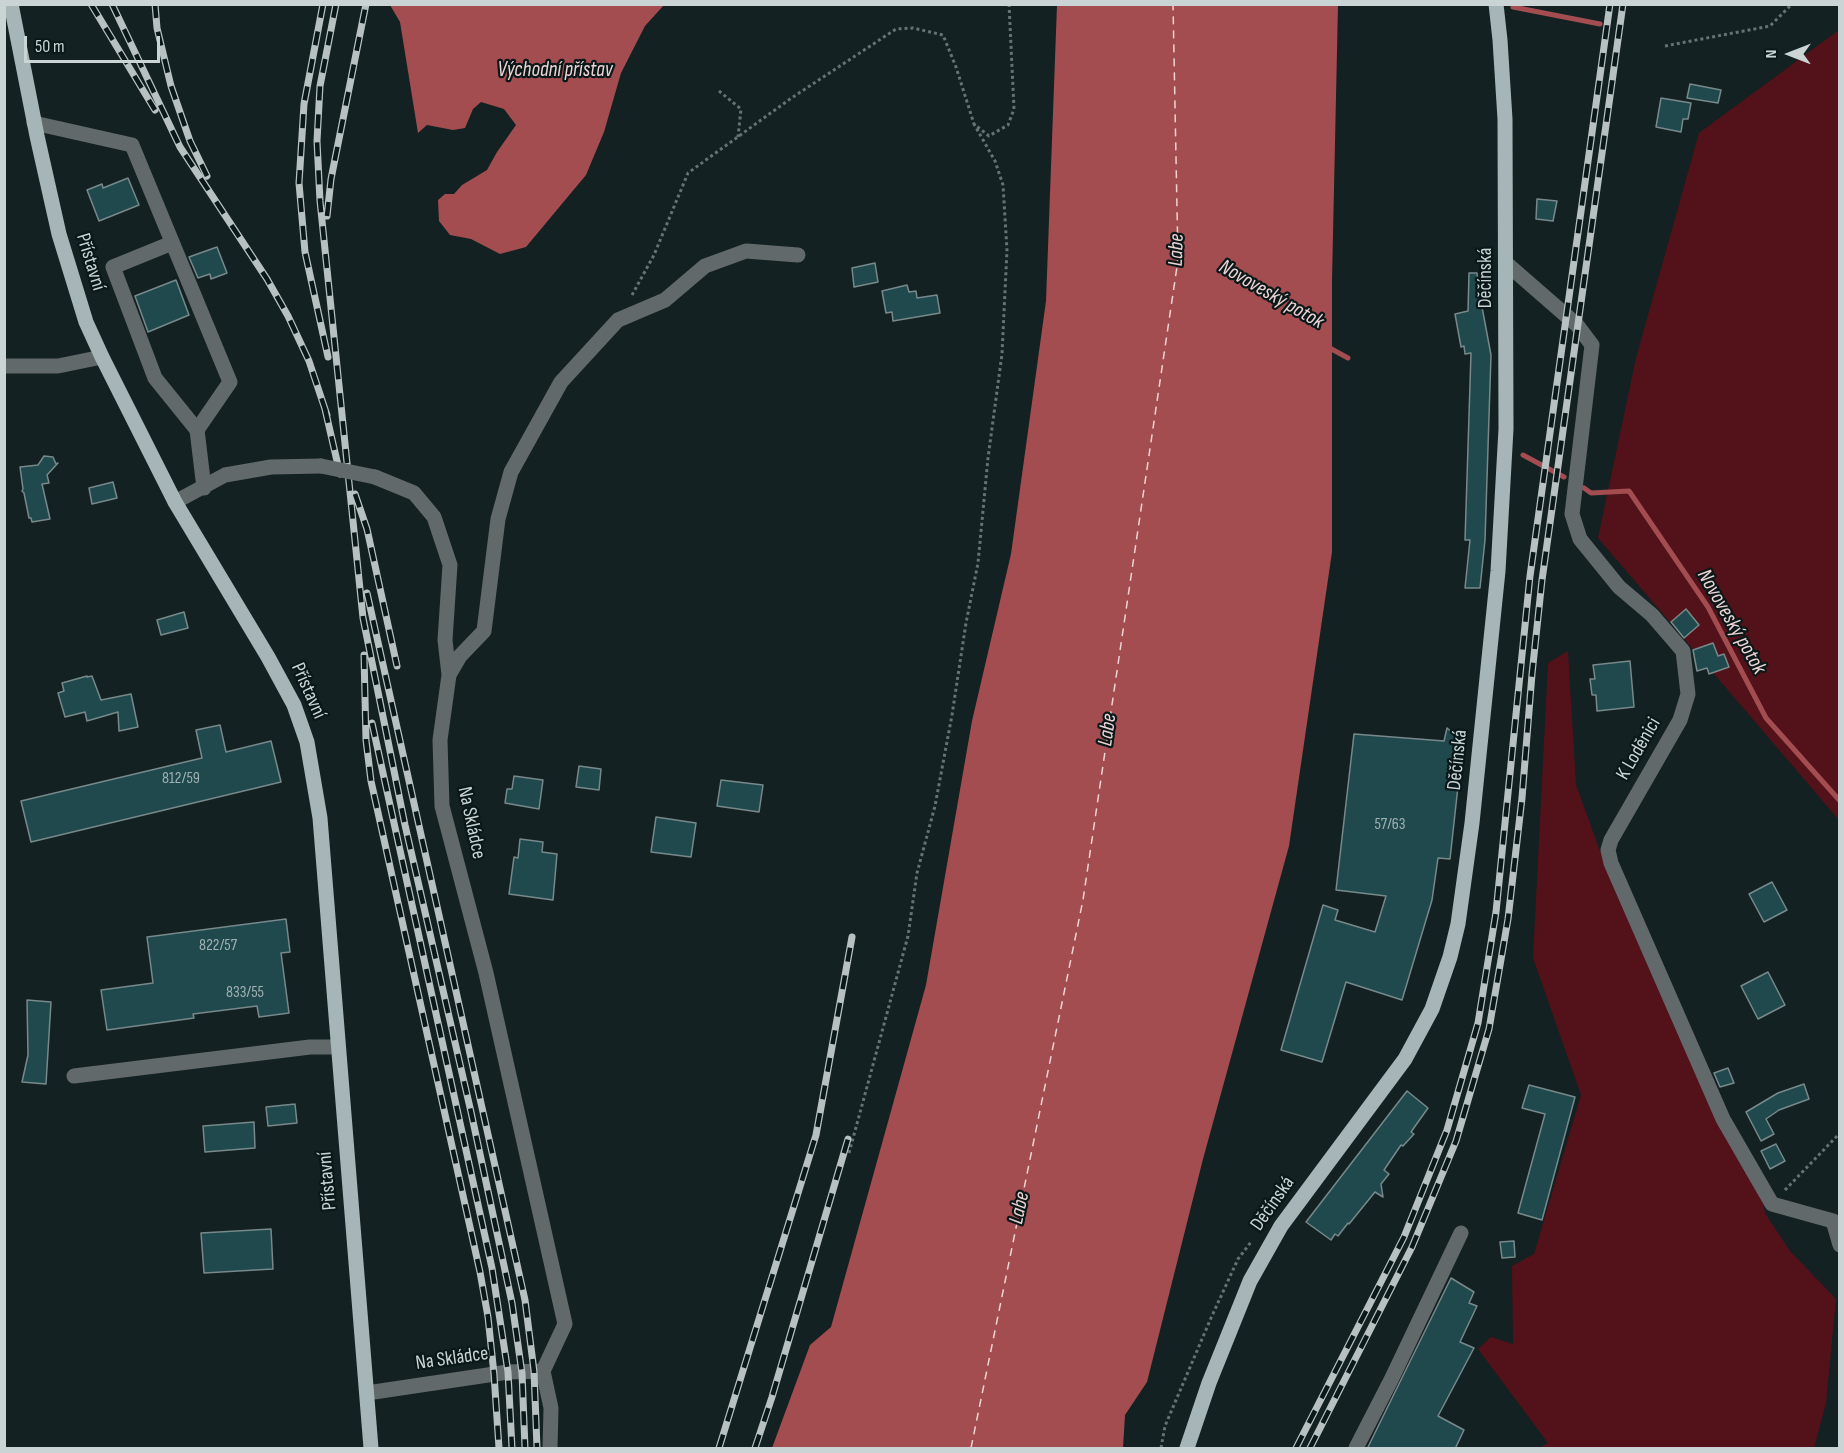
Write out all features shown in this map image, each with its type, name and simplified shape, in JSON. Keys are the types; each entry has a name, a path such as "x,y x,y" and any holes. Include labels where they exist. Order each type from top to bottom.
{"main road":[{"name":"Přístavní","path":"11,4 34,123 62,244 86,322 175,502 268,657 294,705 306,742 320,818 371,1449"},
{"name":"Děčínská","path":"1187,1449 1209,1383 1254,1273 1281,1226 1405,1059 1432,1009 1450,957 1458,924 1472,823 1498,571 1506,429 1505,119 1496,4"}],"street":[{"path":"34,123 132,145 230,382 197,430"},
{"path":"172,243 113,267 155,378 197,430 204,488"},
{"path":"449,675 460,656 484,631 498,519 511,472 561,382 618,320 665,300 705,266 746,251 798,255"},
{"name":"K Loděnici","path":"1507,264 1577,326 1592,345 1572,514 1580,539 1618,587 1652,615 1683,651 1688,694 1680,720 1611,840 1608,850 1611,863 1723,1119 1772,1204"},
{"path":"4,366 58,366 102,357"},
{"name":"Na Skládce","path":"175,502 225,475 271,467 321,466 375,477 414,493 434,517 450,565 445,640 449,675 440,740 442,806 486,973 565,1324 543,1371 508,1372 367,1392"},
{"path":"74,1076 310,1047 338,1047"},
{"path":"1772,1204 1833,1221 1839,1245"},
{"path":"1356,1449 1461,1233"},
{"path":"543,1371 551,1408 550,1449"}],"path":[{"path":"974,124 989,135 1008,125 1014,109 1009,4"},
{"path":"1665,46 1770,26 1792,4"},
{"path":"618,320 654,255 688,173 790,99 896,29 913,28 943,35 974,124 994,161 1003,185 1007,250 1002,354 988,458 978,563 935,806 917,873 908,936 849,1153"},
{"path":"719,91 741,109 738,137"},
{"path":"1772,1204 1839,1133"},
{"path":"1161,1449 1166,1425 1215,1308 1238,1259 1258,1234"}],"shaded area":[{"path":"1839,30 1839,820 1598,538 1636,358 1699,133"},
{"path":"1568,651 1576,785 1600,851 1668,1000 1760,1189 1765,1213 1790,1251 1836,1299 1826,1403 1814,1448 1539,1448 1548,1443 1478,1349 1491,1337 1513,1344 1512,1266 1534,1254 1581,1095 1533,958 1548,663"}],"water":[{"name":"Východní přístav","path":"390,5 664,5 645,26 621,73 604,132 586,175 526,247 500,254 471,239 450,235 439,221 438,200 445,194 454,194 462,185 487,170 516,125 504,109 481,102 473,109 465,128 453,130 427,125 418,133 400,22"},
{"name":"Labe","path":"1057,5 1338,5 1332,280 1332,552 1289,846 1203,1159 1147,1382 1125,1415 1123,1448 772,1448 810,1345 831,1327 926,985 972,721 1011,554 1046,301"}],"building":[{"path":"1690,84 1721,90 1718,103 1687,98"},
{"path":"1661,98 1691,103 1688,119 1683,119 1681,132 1656,127"},
{"path":"128,178 139,205 99,221 87,190 102,184 103,188"},
{"path":"1537,199 1557,201 1553,221 1536,219"},
{"path":"217,247 227,273 211,279 210,274 198,278 189,257"},
{"path":"875,263 878,282 854,287 852,268"},
{"path":"1469,273 1477,273 1478,282 1483,282 1482,307 1491,355 1485,540 1480,588 1465,588 1470,540 1465,540 1471,353 1465,354 1464,346 1461,347 1455,314 1468,311"},
{"path":"176,280 189,315 148,332 135,296"},
{"path":"907,285 909,292 916,291 917,298 937,295 940,313 893,321 892,312 886,313 882,291"},
{"path":"44,456 53,457 56,464 58,463 47,475 49,483 42,484 50,519 32,522 22,491 20,467 38,465"},
{"path":"113,482 117,498 92,504 89,488"},
{"path":"1686,609 1699,625 1684,638 1671,622"},
{"path":"184,612 188,628 161,635 157,620"},
{"path":"1713,643 1718,656 1724,654 1729,667 1709,674 1707,668 1697,671 1693,650"},
{"path":"1630,661 1634,707 1597,711 1596,695 1592,695 1590,679 1595,679 1593,665"},
{"path":"92,676 101,700 131,694 138,727 119,731 118,712 87,721 85,712 65,717 58,693 64,691 62,683"},
{"path":"220,725 226,752 271,741 281,782 31,842 21,801 202,758 196,730"},
{"path":"1447,728 1463,741 1450,859 1438,858 1432,900 1402,1000 1346,982 1322,1062 1281,1050 1323,905 1338,910 1335,920 1375,932 1386,896 1336,890 1354,734 1444,741"},
{"path":"579,766 601,769 599,790 576,787"},
{"path":"514,776 543,780 539,809 505,803 507,789 512,789"},
{"path":"721,780 763,785 759,812 717,806"},
{"path":"656,817 696,823 691,857 651,852"},
{"path":"520,839 543,842 542,852 557,854 553,900 509,894 514,857 518,858"},
{"path":"1772,882 1787,910 1764,922 1749,894"},
{"path":"286,919 290,952 281,953 289,1013 259,1017 257,1006 193,1014 194,1018 107,1030 101,990 153,983 147,937"},
{"path":"1768,972 1785,1005 1758,1019 1741,986"},
{"path":"27,1000 51,1002 46,1084 22,1082 28,1055"},
{"path":"1728,1068 1734,1083 1720,1087 1714,1073"},
{"path":"1804,1084 1809,1099 1779,1110 1766,1119 1774,1134 1761,1141 1746,1112 1778,1093"},
{"path":"1529,1085 1575,1097 1542,1220 1518,1213 1545,1114 1522,1108"},
{"path":"1407,1091 1428,1108 1411,1132 1414,1134 1403,1146 1401,1145 1384,1170 1389,1174 1381,1184 1383,1197 1375,1192 1338,1236 1335,1234 1331,1240 1306,1222"},
{"path":"295,1104 297,1123 268,1126 266,1107"},
{"path":"254,1122 255,1148 205,1152 203,1126"},
{"path":"1776,1144 1785,1161 1770,1169 1761,1151"},
{"path":"271,1229 273,1269 204,1273 201,1233"},
{"path":"1514,1241 1515,1257 1502,1258 1500,1242"},
{"path":"1451,1278 1474,1292 1469,1303 1477,1306 1460,1342 1474,1348 1438,1416 1464,1430 1455,1449 1367,1449"}],"waterway":[{"path":"1513,7 1600,24"},
{"name":"Novoveský potok","path":"1326,346 1348,358"},
{"name":"Novoveský potok","path":"1523,455 1564,477"},
{"name":"Novoveský potok","path":"1584,488 1591,493 1629,491 1708,607 1766,718 1840,801"}],"ferry route":[{"path":"971,1448 1083,900 1178,260 1173,4"}],"railway":[{"path":"91,4 155,110"},
{"path":"112,4 180,147 267,279 288,316 309,361 327,415"},
{"path":"155,4 157,28 171,86 190,141 207,176"},
{"path":"323,4 304,104 299,183 305,252 328,357"},
{"path":"336,4 320,86 317,141 320,201 363,618 405,825 512,1303 522,1373 525,1448"},
{"path":"327,216 331,179 366,4"},
{"path":"1296,1448 1404,1237 1447,1130 1478,1023 1496,912 1530,576 1610,4"},
{"path":"1310,1448 1412,1247 1456,1141 1489,1029 1508,919 1522,798 1542,580 1623,4"},
{"path":"325,409 340,474"},
{"path":"355,494 367,529 397,666"},
{"path":"367,593 525,1300 534,1371 537,1448"},
{"path":"364,655 366,740 371,781 480,1272 488,1317 499,1448"},
{"path":"372,723 492,1268 508,1372 512,1448"},
{"path":"719,1448 816,1135 852,937"},
{"path":"755,1448 848,1139"}]}
